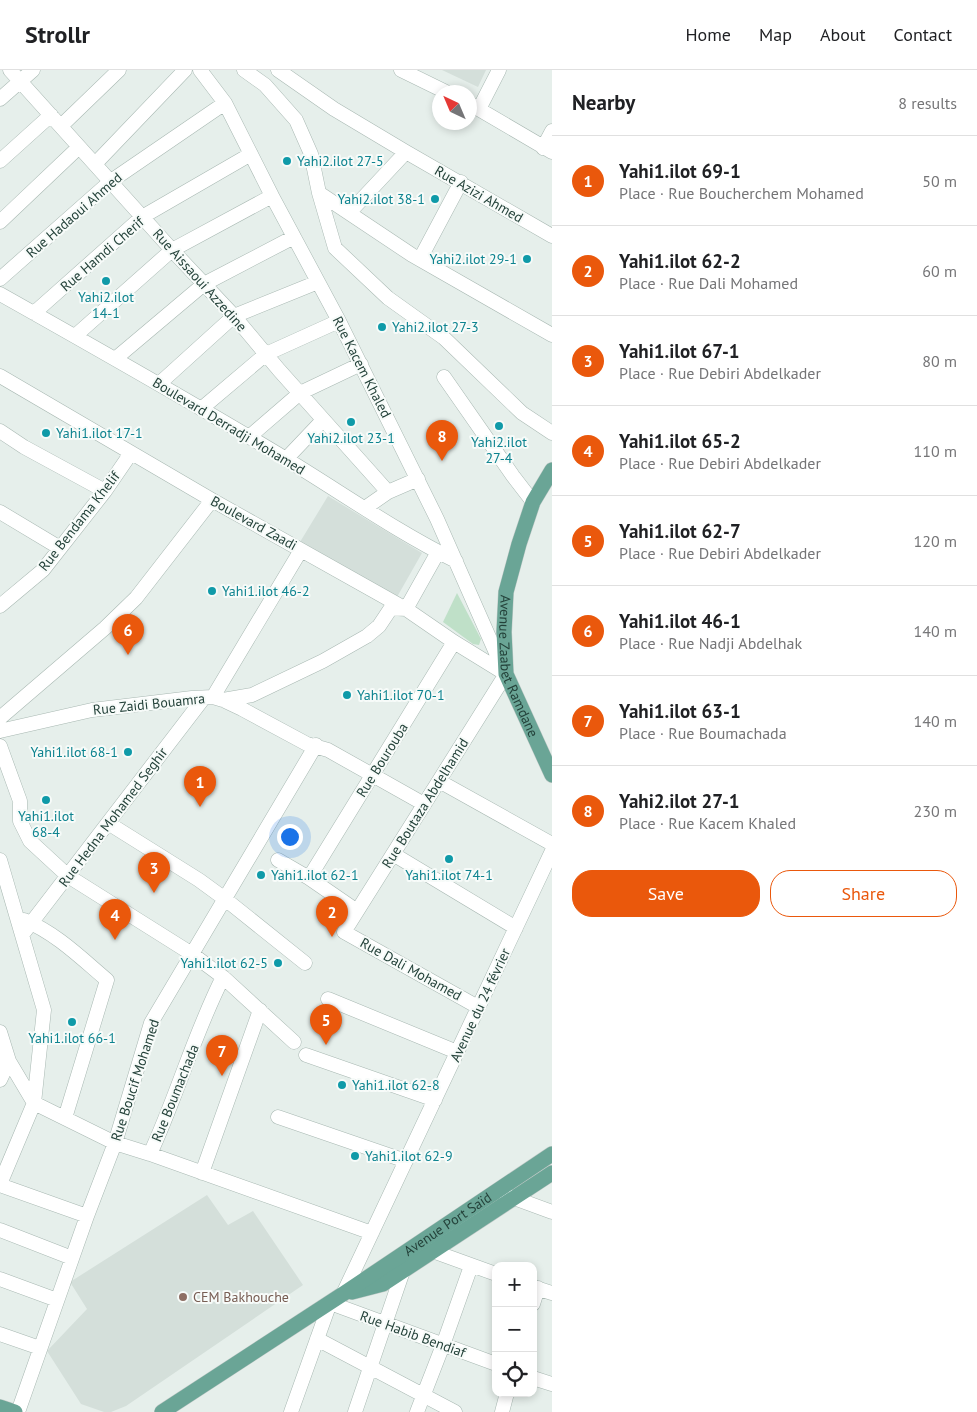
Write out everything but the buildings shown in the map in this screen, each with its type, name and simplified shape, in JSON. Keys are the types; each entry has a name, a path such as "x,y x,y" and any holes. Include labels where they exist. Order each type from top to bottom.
{"main road":[{"name":"Avenue Zaabet Ramdane","path":"552,470 547,488 533,502 519,544 506,592 504,632 506,674 552,775"},
{"name":"Avenue Port Saïd","path":"162,1412 330,1303 552,1154"},
{"name":"Avenue Port Saïd","path":"343,1294 383,1284 552,1173"},
{"path":"0,1407 16,1412"}],"street":[{"name":"Rue Aissaoui Azzedine","path":"10,70 234,316 323,420 388,492"},
{"path":"0,99 33,70"},
{"path":"61,126 119,70"},
{"path":"96,164 185,70"},
{"name":"Rue Kacem Khaled","path":"200,70 225,103 339,321 418,479 506,674"},
{"path":"244,70 265,85 296,120 311,154 319,193 335,248 388,298 444,338 522,413 552,434"},
{"name":"Rue Azizi Ahmed","path":"278,70 334,108 406,152 552,236"},
{"path":"401,70 432,85"},
{"path":"477,103 499,70"},
{"name":"Rue Hadaoui Ahmed","path":"0,279 111,181 225,103"},
{"path":"477,109 548,150 552,131"},
{"path":"0,162 51,115"},
{"path":"0,222 80,147"},
{"path":"348,213 406,152"},
{"name":"Rue Hamdi Cherif","path":"34,314 142,217 251,154"},
{"path":"420,259 461,182"},
{"path":"319,193 420,259 552,335"},
{"path":"75,336 172,250 272,196"},
{"path":"114,359 204,284 294,237"},
{"path":"160,384 234,316 318,282"},
{"name":"Boulevard Derradji Mohamed","path":"0,294 160,384 438,552 456,561"},
{"path":"201,409 266,354 339,321"},
{"path":"249,437 300,393 360,364"},
{"name":"Boulevard Zaadi","path":"0,376 212,500 406,608 454,642 506,674"},
{"path":"444,377 533,502"},
{"path":"286,459 323,420"},
{"path":"0,431 24,447 105,491"},
{"name":"Rue Bendama Khelif","path":"0,606 43,570 105,491 131,453"},
{"path":"365,508 388,492 418,479"},
{"path":"0,718 105,628 136,598 212,500"},
{"path":"0,512 60,548"},
{"name":"Rue Hedna Mohamed Seghir","path":"22,936 108,823 213,698 301,550"},
{"path":"213,698 252,695 295,675 366,636 379,626 391,608 406,608 438,552"},
{"name":"Rue Bourouba","path":"309,878 454,642"},
{"name":"Rue Boutaza Abdelhamid","path":"344,932 506,674"},
{"name":"Rue Zaidi Bouamra","path":"0,731 92,710 192,698 213,698 307,744 316,745 328,750 424,804"},
{"name":"Rue Boucif Mohamed","path":"16,1412 115,1143 151,1023 316,745"},
{"path":"0,746 20,801 20,821 30,841 68,876 192,954 223,977 294,1042"},
{"path":"439,781 552,844"},
{"path":"108,823 225,898 305,963"},
{"name":"Avenue du 24 février","path":"343,1294 552,851"},
{"path":"393,854 516,928"},
{"path":"278,860 357,910"},
{"path":"1,869 17,916 44,1010 34,1103 0,1185 87,1216"},
{"path":"17,916 32,923 65,944 107,980 64,1118"},
{"name":"Rue Dali Mohamed","path":"344,932 478,1007"},
{"name":"Rue Boumachada","path":"150,1154 165,1122 211,1001 223,977"},
{"path":"328,999 457,1052"},
{"path":"202,1173 260,1010"},
{"path":"0,1032 5,1059 34,1103 115,1143 372,1233"},
{"path":"306,1055 435,1100"},
{"path":"0,1080 5,1059"},
{"path":"278,1117 406,1161"},
{"path":"496,1191 552,1212"},
{"path":"0,1230 72,1258"},
{"path":"417,1244 432,1252 492,1273"},
{"path":"417,1412 471,1266"},
{"path":"355,1412 403,1271"},
{"path":"0,1279 57,1300"},
{"path":"537,1287 552,1294"},
{"path":"291,1412 330,1303"},
{"name":"Rue Habib Bendiaf","path":"330,1303 492,1363"},
{"path":"0,1334 40,1348"},
{"path":"317,1339 455,1412"},
{"path":"537,1379 552,1384"},
{"path":"502,1412 506,1397"}],"shaded area":[{"path":"442,70 486,70 478,87"},
{"path":"328,496 422,553 397,597 300,542"},
{"name":"CEM Bakhouche","path":"207,1195 228,1225 253,1211 303,1285 126,1406 111,1412 104,1412 81,1404 47,1351 87,1309 70,1282"}],"green space":[{"path":"457,593 481,639 479,645 473,644 443,622"}],"place":[{"name":"Yahi2.ilot 27-5","path":"287,161"},
{"name":"Yahi2.ilot 38-1","path":"435,199"},
{"name":"Yahi2.ilot 29-1","path":"527,259"},
{"name":"Yahi2.ilot 14-1","path":"106,281"},
{"name":"Yahi2.ilot 27-3","path":"382,327"},
{"name":"Yahi2.ilot 23-1","path":"351,422"},
{"name":"Yahi2.ilot 27-4","path":"499,426"},
{"name":"Yahi1.ilot 17-1","path":"46,433"},
{"name":"Yahi2.ilot 27-1","path":"442,461"},
{"name":"Yahi1.ilot 46-2","path":"212,591"},
{"name":"Yahi1.ilot 46-1","path":"128,655"},
{"name":"Yahi1.ilot 70-1","path":"347,695"},
{"name":"Yahi1.ilot 68-1","path":"128,752"},
{"name":"Yahi1.ilot 68-4","path":"46,800"},
{"name":"Yahi1.ilot 69-1","path":"200,807"},
{"name":"Yahi1.ilot 74-1","path":"449,859"},
{"name":"Yahi1.ilot 62-1","path":"261,875"},
{"name":"Yahi1.ilot 67-1","path":"154,893"},
{"name":"Yahi1.ilot 62-2","path":"332,937"},
{"name":"Yahi1.ilot 65-2","path":"115,940"},
{"name":"Yahi1.ilot 62-5","path":"278,963"},
{"name":"Yahi1.ilot 66-1","path":"72,1022"},
{"name":"Yahi1.ilot 62-7","path":"326,1045"},
{"name":"Yahi1.ilot 63-1","path":"222,1076"},
{"name":"Yahi1.ilot 62-8","path":"342,1085"},
{"name":"Yahi1.ilot 62-9","path":"355,1156"},
{"name":"CEM Bakhouche","path":"183,1297"}]}
